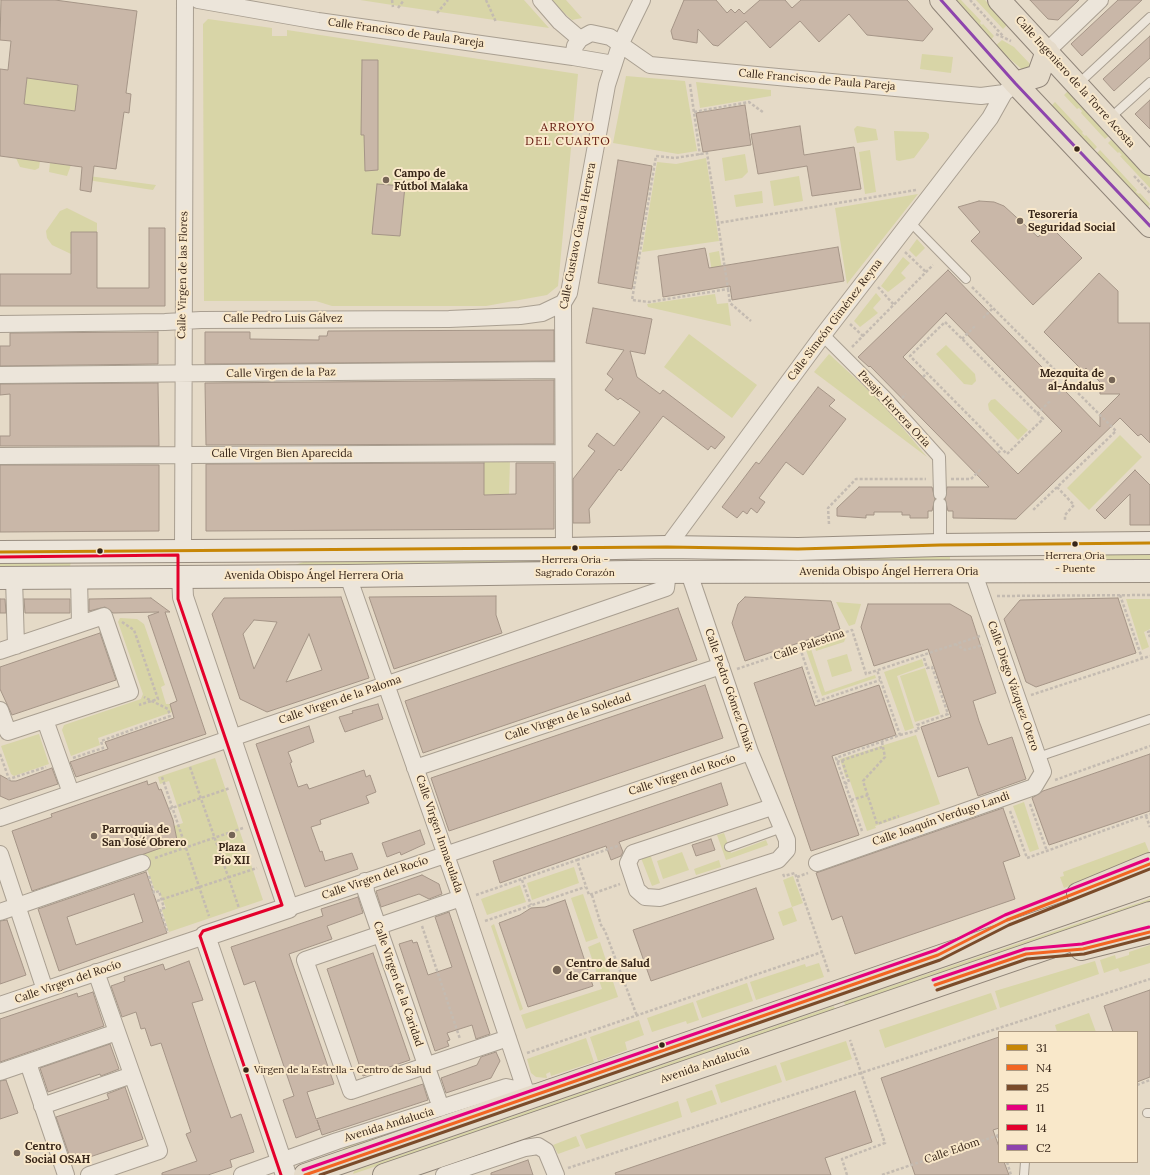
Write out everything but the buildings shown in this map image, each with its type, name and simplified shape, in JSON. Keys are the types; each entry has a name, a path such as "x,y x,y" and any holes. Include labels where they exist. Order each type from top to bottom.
{"main road":[{"path":"941,0 1009,88 1150,226"},
{"name":"Calle Ingeniero de la Torre Acosta","path":"999,0 1109,119 1144,154"},
{"path":"1009,88 1038,76 1047,51"},
{"path":"0,552 564,549 667,547 765,549 940,544 1150,543"},
{"path":"973,571 980,558 1035,544"},
{"path":"667,547 678,573 692,568 702,561 765,549"},
{"name":"Avenida Obispo Ángel Herrera Oria","path":"629,572 655,562 667,547"},
{"path":"182,576 183,550"},
{"name":"Avenida Obispo Ángel Herrera Oria","path":"7,578 348,576 629,572 1150,571"},
{"path":"938,955 1007,920 1078,894 1150,864"},
{"name":"Avenida Andalucía","path":"305,1175 532,1093 1150,884"},
{"name":"Avenida Andalucía","path":"384,1175 1026,954 1150,913"},
{"name":"Avenida Andalucía","path":"1026,954 1083,949 1150,932"}],"street":[{"name":"Calle Virgen de las Flores","path":"183,550 182,373 185,0"},
{"name":"Calle Francisco de Paula Pareja","path":"198,0 318,21 614,64"},
{"path":"541,0 560,22 580,39 575,46 573,57"},
{"name":"Calle Gustavo García Herrera","path":"564,549 563,303 569,293 607,85 620,45 642,0"},
{"path":"1047,51 1100,0"},
{"name":"Calle Francisco de Paula Pareja","path":"580,39 591,33 610,37 650,65 981,96 1009,88"},
{"name":"Calle Simeón Giménez Reyna","path":"667,547 823,335 990,118 1009,88"},
{"name":"Calle Pedro Luis Gálvez","path":"0,324 449,319 542,314 563,303"},
{"name":"Pasaje Herrera Oria","path":"823,335 939,457 940,544"},
{"name":"Calle Virgen de la Paz","path":"0,374 563,370"},
{"name":"Calle Virgen Bien Aparecida","path":"0,456 563,453"},
{"name":"Calle Diego Vázquez Otero","path":"973,571 1038,757"},
{"name":"Calle Pedro Gómez Chaix","path":"678,573 723,670 750,752 787,840 787,850 778,860 660,898 645,897 637,890 628,863 633,853 772,806"},
{"name":"Calle Virgen de la Paloma","path":"0,818 666,588 678,573"},
{"path":"182,576 183,597 232,737 288,908"},
{"name":"Calle Virgen Inmaculada","path":"348,576 445,854 469,897 508,1038 532,1093"},
{"path":"79,577 80,624"},
{"path":"7,578 16,646"},
{"path":"0,652 104,616 130,692 8,732 1,718"},
{"name":"Calle Virgen de la Soledad","path":"416,768 723,670"},
{"path":"45,720 71,793"},
{"name":"Calle Virgen del Rocío","path":"0,1005 96,972 208,928 288,908 750,752"},
{"path":"1029,789 1043,772 1038,757"},
{"name":"Calle Joaquín Verdugo Landi","path":"817,863 1029,789"},
{"path":"0,854 45,990"},
{"path":"0,912 143,863"},
{"name":"Calle Virgen de la Caridad","path":"366,881 366,892 441,1108"},
{"path":"469,897 418,913 305,960 351,1091 508,1038"},
{"path":"208,928 284,1168"},
{"path":"89,1175 159,1151 96,972"},
{"path":"0,1072 117,1032"},
{"path":"28,1063 66,1175"},
{"path":"42,1106 132,1075"},
{"name":"Avenida Andalucía","path":"242,1175 284,1168 441,1108 506,1087 532,1093"},
{"path":"444,1175 524,1148 538,1146 546,1151 560,1169"}],"lane":[{"path":"1077,84 1150,17"},
{"path":"1109,119 1150,82"},
{"path":"910,222 968,282"},
{"name":"Calle Diego Vázquez Otero","path":"1038,757 1150,720"},
{"path":"729,846 782,828"},
{"path":"1024,1175 1025,1163"}],"path":[{"path":"392,0 393,7"},
{"path":"398,8 404,0"},
{"path":"437,14 448,0"},
{"path":"486,0 496,22"},
{"path":"964,0 995,33 1017,44"},
{"path":"970,0 1003,36"},
{"path":"998,41 1007,32"},
{"path":"690,82 700,155"},
{"path":"694,112 749,102 764,113"},
{"path":"728,289 649,302 632,300 656,156 675,158 707,153 718,223 728,289 730,303 751,321"},
{"path":"718,223 922,189"},
{"path":"906,253 926,272"},
{"path":"844,356 933,265"},
{"path":"968,282 992,308 1116,431 1032,511"},
{"path":"879,289 894,305"},
{"path":"983,318 992,308"},
{"path":"945,322 1043,419 1007,454 927,373 910,356 945,322"},
{"path":"851,325 863,336"},
{"path":"962,338 976,325"},
{"path":"923,377 927,373"},
{"path":"1058,394 1068,384"},
{"path":"1037,414 1050,401"},
{"path":"998,453 1002,449"},
{"path":"829,524 828,508 856,479 971,479 981,469"},
{"path":"1057,487 1074,505 1065,515 1065,520"},
{"path":"1120,595 1142,658"},
{"path":"992,596 1150,595"},
{"name":"Calle Palestina","path":"723,670 800,648 852,630 866,674 877,670"},
{"path":"1150,631 1148,632 1150,637"},
{"path":"900,735 877,670 923,655 955,644 979,636 984,644 965,650 955,644"},
{"path":"800,648 818,701 880,680"},
{"path":"864,836 836,758 900,735 919,730 917,725 948,714 932,667 928,668 923,655"},
{"path":"1027,697 1150,656"},
{"path":"0,754 9,779 103,748 101,741 170,716 168,708 130,692"},
{"path":"879,828 901,820 900,816 877,824 863,781 885,758 882,742"},
{"path":"1047,851 1029,789 1150,746"},
{"path":"837,762 882,747"},
{"path":"842,760 849,782 845,784"},
{"path":"191,770 239,910"},
{"path":"163,779 171,809 199,887 208,928"},
{"path":"171,809 230,788"},
{"path":"851,800 868,794"},
{"path":"1005,797 1027,858 1150,814"},
{"path":"1146,816 1150,827"},
{"path":"169,935 160,909 164,908 161,899 158,891 154,893 143,863 244,828"},
{"path":"469,897 577,860 589,895 634,879"},
{"path":"156,901 257,867"},
{"path":"788,875 795,872 829,973"},
{"path":"522,880 531,905"},
{"path":"485,921 585,887"},
{"path":"592,894 601,925 605,931 637,1016"},
{"path":"418,913 464,1052"},
{"path":"521,1055 822,952"},
{"path":"560,1169 565,1170 1150,980"},
{"path":"847,1175 842,1159 885,1143 850,1040"},
{"path":"1138,1085 1150,1080"},
{"name":"Calle Edom","path":"882,1175 998,1135"},
{"path":"1007,1163 1011,1175"}],"shaded area":[{"path":"360,0 524,0 549,28 399,6"},
{"path":"550,0 566,0 582,18 572,20"},
{"path":"952,0 961,0 981,21 980,23 982,25 983,24 994,36 990,41"},
{"path":"976,0 985,0 1008,24 1003,29"},
{"name":"Campo de Fútbol Malaka","path":"208,19 272,28 272,36 287,36 287,30 578,74 558,286 547,295 486,306 332,306 316,301 204,301 203,24"},
{"path":"1002,40 1014,47 1031,65 1032,69 1025,72 995,46"},
{"path":"922,54 953,57 951,73 920,69"},
{"path":"626,76 685,81 697,151 678,154 613,143"},
{"path":"27,78 78,85 75,111 24,104"},
{"path":"696,82 771,90 771,96 700,108"},
{"path":"1069,90 1110,135 1105,139 1081,113 1082,111 1079,108 1077,109 1064,95"},
{"path":"1055,102 1083,132 1082,133 1085,136 1086,135 1097,147 1092,152 1050,107"},
{"path":"857,126 876,129 878,140 857,143 854,129"},
{"path":"894,131 926,132 929,134 929,138 914,158 899,161 896,160"},
{"path":"1113,138 1150,178 1150,188 1120,156 1122,155 1108,143"},
{"path":"870,150 876,192 865,194 859,152"},
{"path":"1100,150 1137,190 1136,192 1139,194 1140,193 1150,204 1146,210 1095,155"},
{"path":"745,154 748,172 742,178 725,181 722,158"},
{"path":"16,158 40,161 39,168 35,170 20,167"},
{"path":"706,158 719,241 642,252 657,162 676,164"},
{"path":"50,163 71,165 67,176 49,172"},
{"path":"81,175 156,185 153,190 81,179"},
{"path":"799,176 803,201 774,206 770,181"},
{"path":"762,191 763,203 736,207 734,195"},
{"path":"918,194 847,284 835,208"},
{"path":"67,208 97,223 97,232 71,233 71,254 52,245 47,238 46,231 60,211"},
{"path":"917,239 925,248 916,257 909,250"},
{"path":"719,251 725,287 719,288 716,272 712,272 709,253"},
{"path":"903,257 910,263 901,273 906,278 888,292 881,286"},
{"path":"876,293 881,299 873,308 878,313 860,327 854,321"},
{"path":"715,294 717,304 728,303 731,326 648,307 647,304"},
{"path":"689,334 757,385 732,418 664,367"},
{"path":"946,345 975,374 976,381 972,385 964,384 936,354"},
{"path":"829,354 880,401 927,457 814,372"},
{"path":"995,399 1028,430 1018,440 989,410 988,404 991,400"},
{"path":"1120,435 1142,457 1089,510 1067,488"},
{"path":"484,460 510,460 509,494 484,495"},
{"path":"1150,553 1150,562 1057,563 1054,559 1073,554"},
{"path":"950,554 950,564 804,562 821,555"},
{"path":"311,559 560,559 533,566 290,567"},
{"path":"0,561 71,562 70,566 60,568 0,570"},
{"path":"1126,599 1150,599 1150,629 1144,632 1149,647 1142,650"},
{"path":"836,602 861,604 855,624 849,626"},
{"path":"120,618 137,619 144,624 165,685 161,687 166,704 170,704 172,712 98,738 100,745 71,756 62,730 64,725 141,699 143,694 118,622"},
{"path":"846,637 844,642 816,651 815,648"},
{"path":"811,649 825,692 875,675 876,678 822,696 806,650"},
{"path":"847,654 852,671 832,677 827,660"},
{"path":"922,659 924,666 897,676 914,728 905,731 884,672"},
{"path":"925,668 940,714 915,722 900,676"},
{"path":"39,734 49,764 14,776 11,774 1,746"},
{"path":"916,735 940,804 875,826 876,828 867,831 849,778 846,778 840,759"},
{"path":"215,758 263,900 169,932 162,910 166,908 159,890 155,891 142,854 177,840 174,826 183,823 169,781 160,784 158,777"},
{"path":"1024,802 1039,849 1030,852 1013,806"},
{"path":"724,833 731,853 766,840 768,845 726,860 717,835"},
{"path":"1145,842 1150,854 1064,888 1060,877 1064,876 1063,872"},
{"path":"682,852 689,870 663,879 657,861"},
{"path":"650,854 660,883 652,886 641,858"},
{"path":"719,860 721,867 696,875 694,869"},
{"path":"574,867 579,883 532,900 527,883"},
{"path":"793,876 803,903 792,907 783,880"},
{"path":"520,885 526,902 487,915 481,899"},
{"path":"583,894 598,938 586,942 571,898"},
{"path":"1150,899 1150,903 846,1008 844,1002"},
{"path":"792,907 797,921 783,926 778,912"},
{"path":"494,924 523,1009 520,1011 491,926"},
{"path":"600,942 618,997 526,1029 521,1015 602,989 588,947"},
{"path":"1150,945 1150,963 1120,972 1118,968 1104,973 1100,960 1115,955 1116,959 1129,955 1129,952"},
{"path":"1095,961 1099,974 1000,1008 995,991"},
{"path":"819,963 824,977 756,1000 750,982 805,964 806,967"},
{"path":"747,983 753,1001 702,1018 696,1001"},
{"path":"991,993 997,1009 885,1048 879,1030"},
{"path":"693,1002 699,1020 687,1024 686,1021 652,1032 647,1018"},
{"path":"834,1006 835,1011 353,1174 354,1171"},
{"path":"1089,1013 1096,1031 1057,1031 1055,1025"},
{"path":"639,1020 644,1035 625,1042 627,1050 598,1061 590,1037"},
{"path":"586,1038 594,1062 551,1076 550,1072 546,1074 547,1078 536,1077 531,1073 527,1059"},
{"path":"846,1041 852,1059 786,1081 780,1063"},
{"path":"776,1065 782,1082 721,1103 715,1085"},
{"path":"712,1090 717,1104 691,1113 686,1099"},
{"path":"494,1098 344,1150 343,1146 369,1137 373,1138 372,1136"},
{"path":"678,1101 682,1117 586,1149 580,1135"},
{"path":"576,1136 580,1146 558,1154 553,1145"}],"transit line":[{"name":"C2","path":"941,0 1015,83 1150,226"},
{"name":"31","path":"0,552 667,547 798,549 940,545 1150,543"},
{"name":"14","path":"0,557 178,555 178,599 282,905 203,931 200,936 281,1175"},
{"name":"11","path":"303,1170 936,950 1005,915 1148,859"},
{"name":"N4","path":"305,1175 938,955 1007,920 1150,864"},
{"name":"25","path":"320,1175 940,960 1009,925 1150,869"},
{"name":"11","path":"933,980 1025,949 1082,944 1149,927"},
{"name":"N4","path":"935,985 1026,954 1083,949 1150,932"},
{"name":"25","path":"937,990 1027,959 1084,954 1150,937"}],"place":[{"name":"Campo de Fútbol Malaka","path":"386,180"},
{"name":"Tesorería Seguridad Social","path":"1020,221"},
{"name":"Mezquita de al-Ándalus","path":"1112,380"},
{"name":"Herrera Oria - Puente","path":"1075,544"},
{"name":"Herrera Oria - Sagrado Corazón","path":"575,548"},
{"name":"Plaza Pío XII","path":"232,835"},
{"name":"Parroquia de San José Obrero","path":"94,836"},
{"name":"Centro de Salud de Carranque","path":"557,970"},
{"name":"Virgen de la Estrella - Centro de Salud","path":"246,1070"},
{"name":"Centro Social OSAH","path":"17,1153"}],"district":[{"name":"ARROYO DEL CUARTO","path":"568,135"}]}
